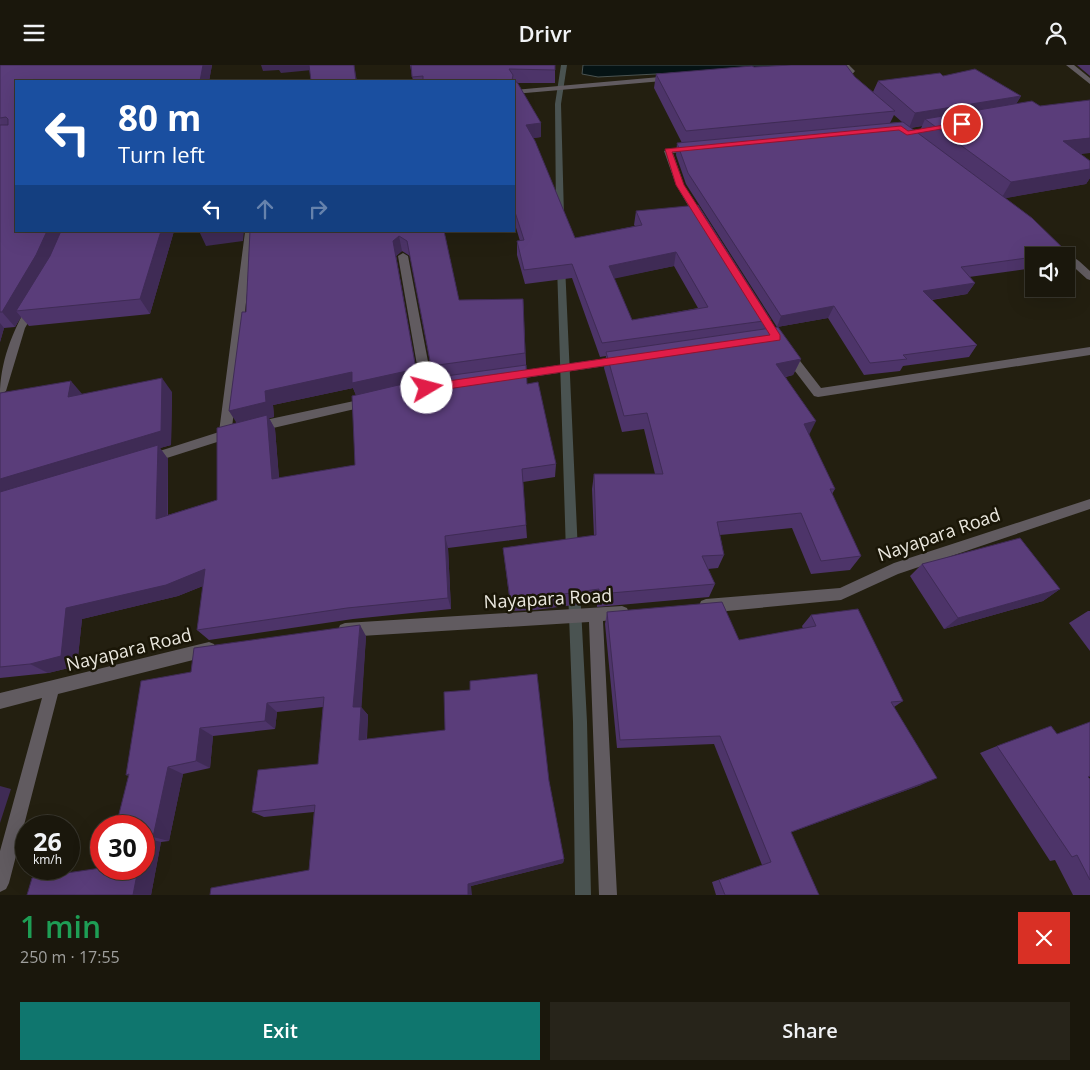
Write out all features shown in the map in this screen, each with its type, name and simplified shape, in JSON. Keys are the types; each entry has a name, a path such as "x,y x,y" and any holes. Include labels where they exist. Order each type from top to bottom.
{"street":[{"path":"1070,65 1090,82"},
{"path":"846,69 846,77 861,93"},
{"path":"515,92 679,77"},
{"path":"705,225 680,185 668,151 707,147"},
{"path":"225,435 250,232"},
{"path":"1045,239 1076,263 1090,277"},
{"path":"403,256 427,389"},
{"path":"0,391 20,327 40,294"},
{"path":"756,305 772,338 818,393 1090,351"},
{"path":"495,378 631,359"},
{"path":"141,461 225,435 381,399"},
{"name":"Nayapara Road","path":"694,607 841,594 894,569 1090,504"},
{"name":"Nayapara Road","path":"334,631 353,628 596,616 635,612"},
{"path":"596,616 608,895"},
{"name":"Nayapara Road","path":"0,701 218,647"},
{"path":"0,883 52,689"}],"shaded area":[{"path":"583,65 831,65 598,77 582,74"}],"building":[{"path":"0,65 203,65 200,80 15,80 15,232 47,232 36,255 2,312 0,312 0,125 8,125 8,119 6,117 0,118"},
{"path":"309,65 354,65 356,80 311,80"},
{"path":"411,65 555,65 555,70 509,69 513,75 512,80 423,80 423,76 412,77"},
{"path":"846,65 855,77 895,111 686,131 656,74 752,66"},
{"path":"975,69 1021,96 915,113 878,81 940,73 943,76"},
{"path":"515,82 517,82 541,123 526,125 535,141 575,238 642,225 636,211 698,205 771,320 602,343 572,264 524,270 517,241 524,240 515,212","holes":["676,252 708,307 632,320 609,266"]},
{"path":"1090,100 1090,138 1063,141 1090,161 1090,169 1011,182 925,119 1032,101 1040,106"},
{"path":"903,122 1032,218 1062,247 1025,247 1025,258 961,267 975,283 923,291 977,345 903,355 907,359 870,363 834,306 781,316 688,173 677,143"},
{"path":"61,232 161,232 140,299 16,311 50,256"},
{"path":"250,232 444,232 459,300 523,299 525,353 431,366 407,241 399,236 393,241 416,369 352,383 352,372 265,391 266,402 229,411 242,312 246,312"},
{"path":"778,327 801,359 776,364 816,421 804,424 835,489 830,489 861,556 821,561 801,513 717,522 724,555 702,556 715,584 599,594 599,589 535,598 510,599 503,548 596,535 594,474 663,474 647,413 624,416 606,352"},
{"path":"526,365 527,384 538,382 556,464 522,469 526,525 445,536 448,598 347,608 197,630 205,569 166,585 66,608 61,656 30,664 0,667 0,492 158,445 156,519 217,500 217,428 267,415 272,479 355,465 352,396 424,379"},
{"path":"162,378 161,431 0,479 0,393 71,381 68,397"},
{"path":"1020,538 1060,589 958,618 922,564"},
{"path":"722,602 739,640 816,626 811,615 858,609 903,701 891,702 937,778 791,832 819,895 725,895 719,880 771,862 720,736 620,740 607,612"},
{"path":"360,625 353,707 361,707 359,740 445,730 444,692 470,690 470,681 537,674 549,781 564,859 468,884 468,895 210,895 211,888 309,870 315,805 252,812 258,770 318,764 324,697 267,703 265,721 200,728 196,761 168,767 155,828 155,815 119,815 129,774 126,775 141,681 191,672 194,648"},
{"path":"1090,722 1090,776 1088,777 1090,779 1090,880 1077,855 1072,857 997,746 1051,726 1057,734"},
{"path":"90,870 90,880 136,880 133,895 27,895 31,880 80,880 80,871"}],"waterway":[{"path":"560,216 558,104 564,65"},
{"path":"561,265 572,553"},
{"path":"574,589 580,722 583,895"}],"route":[{"path":"427,388 776,338 680,185 668,151 901,128 907,133 962,124"}]}
